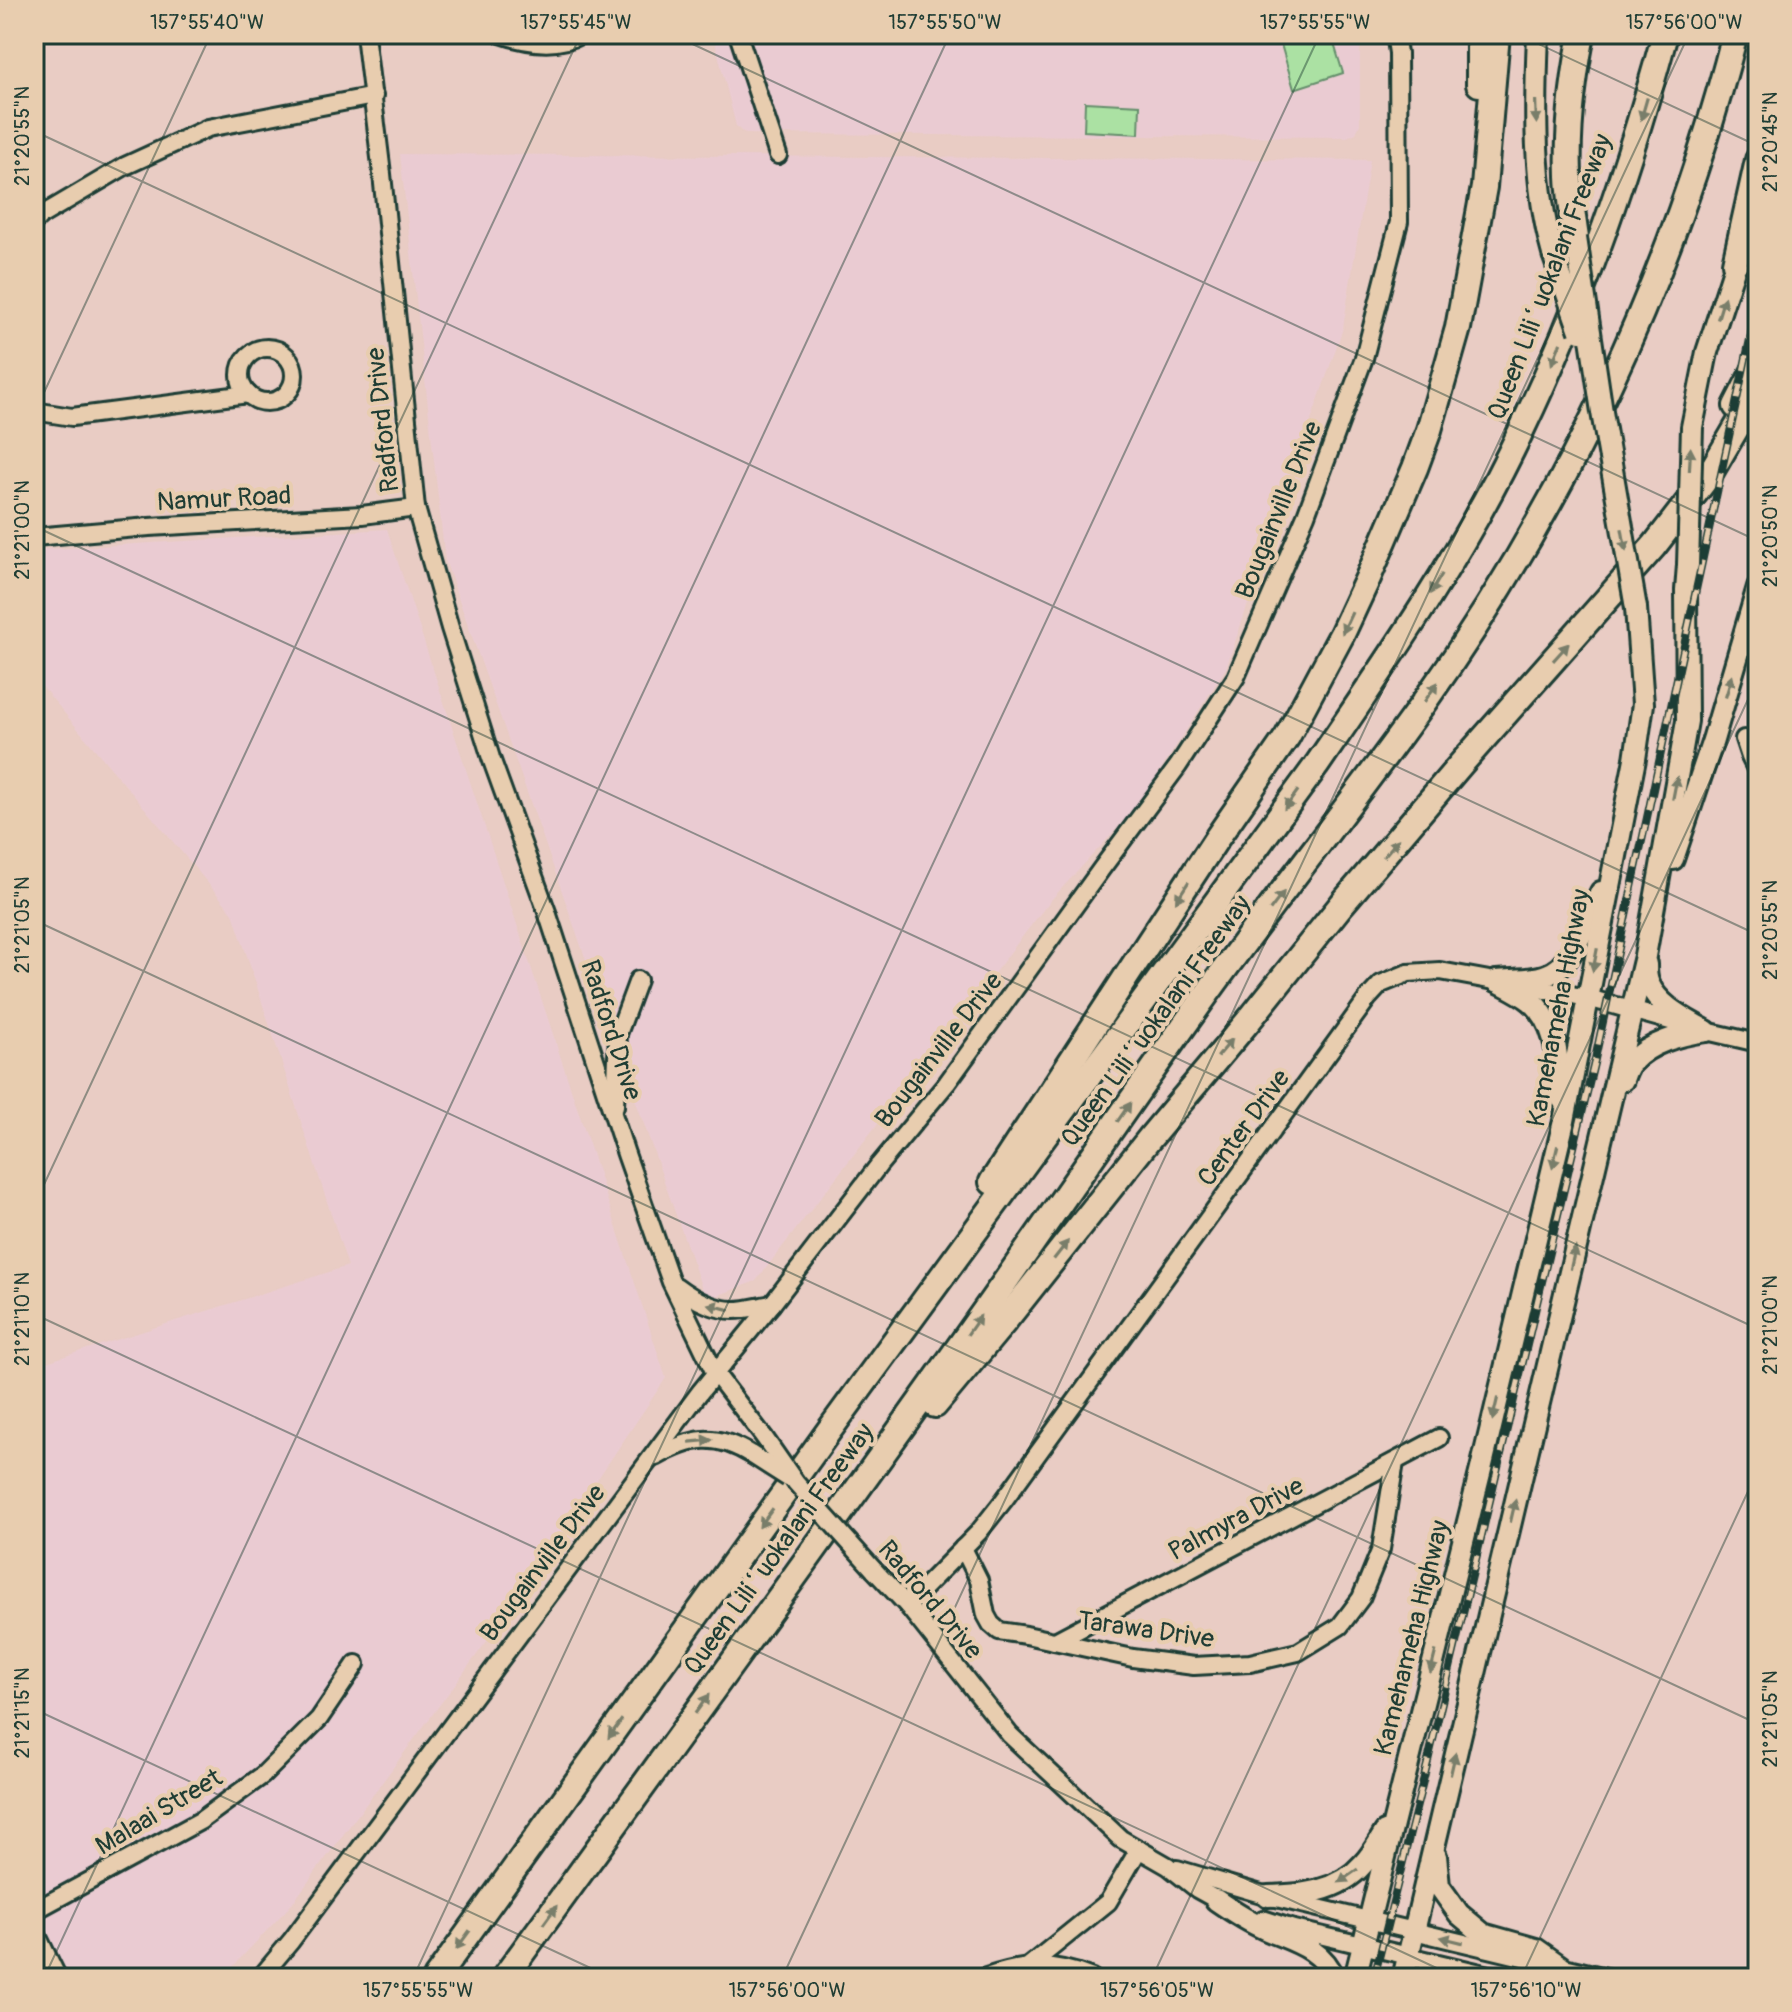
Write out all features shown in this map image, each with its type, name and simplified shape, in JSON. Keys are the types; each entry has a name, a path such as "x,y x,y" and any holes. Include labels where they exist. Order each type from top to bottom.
{"highway":[{"path":"1391,526 1441,364 1463,254 1474,174 1479,34"},
{"path":"828,1432 1215,841 1287,737 1342,634 1391,526 1429,430 1458,328 1484,187 1497,34"},
{"path":"1576,238 1568,202 1572,100 1582,34"},
{"name":"Queen Liliʻuokalani Freeway","path":"436,1978 828,1432 1316,766 1435,588 1521,433 1556,354 1612,209 1643,115 1665,34"},
{"name":"Queen Liliʻuokalani Freeway","path":"504,1978 816,1548 1197,1008 1423,703 1519,556 1560,484 1659,273 1686,198 1735,34"},
{"path":"1735,263 1758,160"},
{"path":"1709,475 1732,414 1758,363"},
{"path":"816,1548 1004,1322 1342,904 1654,546 1709,475 1758,391"}],"main road":[{"path":"1538,34 1535,108 1547,230 1597,381"},
{"path":"1568,202 1560,164 1561,118 1570,34"},
{"path":"1403,1978 1653,920 1687,721 1686,590 1692,427 1707,352 1758,203"},
{"name":"Kamehameha Highway","path":"1355,1978 1564,1121 1643,704 1636,608 1576,238"},
{"path":"1653,920 1713,740 1758,587"},
{"path":"1497,981 1555,972 1573,952 1613,867"},
{"path":"1645,956 1647,982 1658,999 1706,1031"},
{"path":"1497,981 1532,1002 1547,1021 1557,1048 1564,1121"},
{"path":"1605,1124 1630,1064 1649,1048 1679,1035 1706,1031"},
{"path":"1268,1896 1316,1892 1346,1878 1364,1864 1396,1815"},
{"path":"1435,1840 1439,1886 1459,1914 1483,1934 1536,1949 1560,1966"},
{"path":"1216,1900 1247,1920 1314,1951 1326,1961 1334,1978"}],"street":[{"name":"Radford Drive","path":"365,34 416,508 491,758 547,912 671,1282 715,1373 796,1483 907,1605 1010,1735 1121,1839 1168,1866 1216,1900 1276,1923 1502,1978"},
{"path":"501,34 554,43 582,34"},
{"path":"738,34 778,155"},
{"name":"Bougainville Drive","path":"260,1978 291,1941 715,1373 947,1083 1178,766 1236,677 1306,515 1364,358 1399,222 1398,53 1395,34"},
{"path":"34,222 125,166 208,128 374,96"},
{"path":"34,411 72,417 248,394"},
{"name":"Namur Road","path":"34,537 362,515 416,508"},
{"path":"1744,739 1758,773"},
{"name":"Center Drive","path":"907,1605 963,1548 1004,1500 1381,984 1408,973 1440,971 1588,998 1758,1043"},
{"path":"614,1116 618,1034 638,980"},
{"path":"671,1282 690,1297 714,1306 733,1310 772,1304"},
{"name":"Palmyra Drive","path":"1055,1641 1439,1438"},
{"path":"651,1460 672,1448 697,1440 727,1442 796,1483"},
{"name":"Tarawa Drive","path":"963,1548 979,1580 991,1624 999,1631 1133,1658 1194,1666 1250,1663 1298,1652 1340,1626 1361,1598 1381,1549 1395,1462"},
{"name":"Malaai Street","path":"34,1911 200,1821 263,1775 319,1719 356,1664"},
{"path":"1030,1965 1108,1902 1139,1849"},
{"name":"Radford Drive","path":"1168,1866 1268,1896 1610,1978"},
{"path":"34,1929 58,1978"},
{"path":"983,1978 1030,1965 1077,1971 1092,1978"}],"shaded area":[{"path":"713,34 1360,34 1360,124 1356,133 1347,137 748,134 736,126"},
{"path":"400,154 1370,160 1343,328 1226,668 1137,807 1050,901 756,1281 706,1300 445,560"},
{"path":"387,529 666,1378 496,1629 291,1905 222,1978 34,1978 34,1366 348,1266 233,913 34,677 34,550"}],"green space":[{"path":"1278,34 1331,34 1343,73 1294,89"},
{"path":"1085,102 1140,105 1139,134 1084,131"}],"railway":[{"path":"1374,1978 1595,1059 1758,302"}]}
